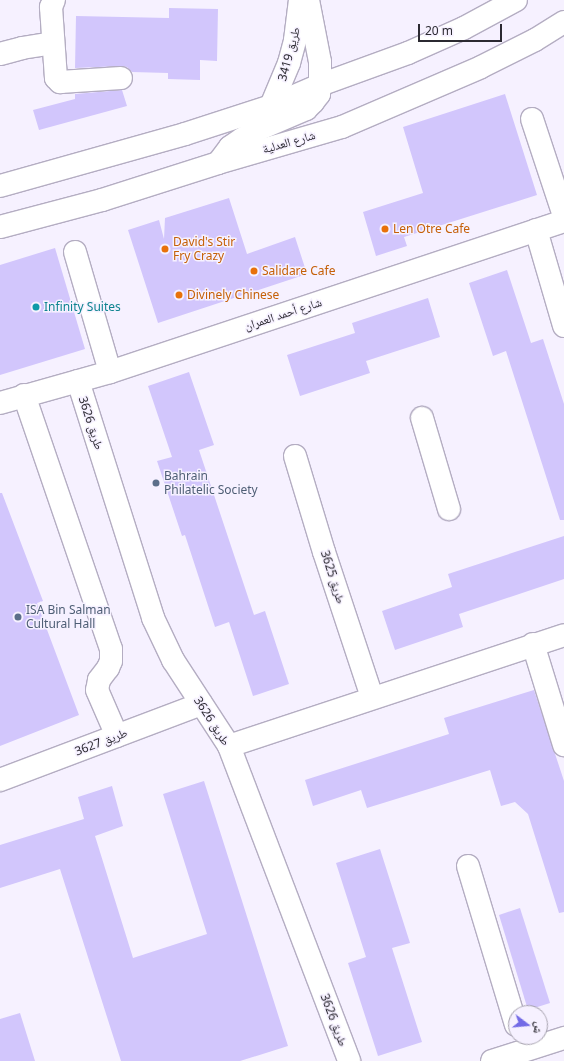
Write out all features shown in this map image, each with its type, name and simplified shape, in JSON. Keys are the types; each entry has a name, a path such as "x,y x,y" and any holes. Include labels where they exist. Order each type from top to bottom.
{"street":[{"path":"54,0 50,8 55,75 60,82 121,78"},
{"name":"طريق 3419","path":"271,106 281,85 291,55 295,40 300,0"},
{"name":"طريق 3419","path":"308,0 319,55 320,85"},
{"path":"0,186 185,134 271,106 320,85 408,53 464,28 516,0"},
{"name":"شارع العدلية","path":"0,227 102,200 218,163 342,127 366,118 480,67 535,40 564,22"},
{"path":"0,54 22,48 53,43"},
{"path":"218,163 230,147 242,138 306,109 314,102 319,94 320,85"},
{"path":"532,119 564,216"},
{"name":"شارع أحمد العمران","path":"0,403 110,372 564,221"},
{"path":"536,230 564,326"},
{"path":"75,252 110,372"},
{"name":"طريق 3626","path":"78,381 154,618 174,660 229,746 349,1061"},
{"path":"24,395 112,649 111,662 99,680 97,690 117,736"},
{"path":"422,418 449,509"},
{"name":"طريق 3625","path":"295,456 372,697"},
{"path":"229,746 372,697 564,635"},
{"path":"533,644 564,746"},
{"name":"طريق 3627","path":"0,780 201,704"},
{"path":"468,866 510,1005"},
{"path":"548,1040 564,1038"},
{"path":"492,1061 520,1045"}],"building":[{"path":"169,8 218,9 217,61 200,60 200,80 168,79 168,73 132,72 127,67 121,66 75,68 76,16 169,18"},
{"path":"122,90 127,106 39,130 33,110 75,99 75,94"},
{"path":"505,94 537,195 404,237 407,246 376,256 363,212 423,193 403,127"},
{"path":"229,198 247,254 295,237 307,274 158,323 128,230 159,220 164,239 165,218"},
{"name":"Infinity Suites","path":"55,248 85,349 0,375 0,265"},
{"path":"507,270 531,343 543,339 564,404 564,520 560,520 506,351 493,356 469,283"},
{"path":"428,298 440,337 366,361 370,373 300,396 287,355 355,333 352,323"},
{"path":"189,372 214,445 199,450 254,615 265,611 289,684 253,696 229,622 215,627 185,535 182,536 157,461 172,457 148,386"},
{"name":"ISA Bin Salman Cultural Hall","path":"0,493 2,493 43,601 37,603 79,715 0,746"},
{"path":"564,536 564,579 459,614 463,627 395,650 382,611 452,587 448,574"},
{"path":"534,690 564,781 564,912 559,913 528,814 515,802 501,806 490,770 367,808 361,790 313,806 305,780 449,734 444,718"},
{"path":"204,781 288,1046 240,1061 121,1061 60,869 0,888 0,845 84,819 78,797 112,786 123,826 95,836 133,958 207,934 163,794"},
{"path":"380,849 410,943 392,948 422,1042 378,1056 348,963 366,957 336,863"},
{"path":"520,908 550,1003 544,1005 526,1005 499,915"},
{"path":"20,1013 35,1061 0,1061 0,1019"}],"place":[{"name":"Len Otre Cafe","path":"385,229"},
{"name":"David's Stir Fry Crazy","path":"165,249"},
{"name":"Salidare Cafe","path":"254,271"},
{"name":"Divinely Chinese","path":"179,295"},
{"name":"Infinity Suites","path":"36,307"},
{"name":"Bahrain Philatelic Society","path":"156,483"},
{"name":"ISA Bin Salman Cultural Hall","path":"18,617"}]}
